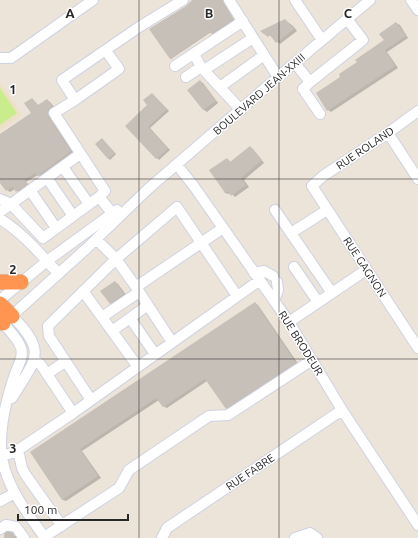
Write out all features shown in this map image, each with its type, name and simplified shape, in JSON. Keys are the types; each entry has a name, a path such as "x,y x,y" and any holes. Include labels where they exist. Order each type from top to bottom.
{"highway":[{"path":"0,282 21,282"},
{"path":"0,304 4,321"}],"street":[{"path":"0,58 11,58 93,0"},
{"path":"75,100 62,80 139,27 183,0"},
{"path":"229,0 278,77"},
{"path":"295,0 322,40"},
{"name":"BOULEVARD JEAN-XXIII","path":"0,300 47,261 114,216 148,189 370,0"},
{"path":"410,0 418,10"},
{"path":"320,114 303,89 363,40 347,19"},
{"path":"175,66 243,21"},
{"path":"186,77 253,38"},
{"path":"0,199 10,204 43,238 105,191 54,113 119,69 106,51"},
{"path":"194,54 203,68 241,110"},
{"path":"220,87 264,55"},
{"path":"295,63 310,82"},
{"name":"RUE ROLAND","path":"312,186 323,176 388,133 418,111"},
{"path":"388,133 418,179"},
{"path":"0,212 80,154"},
{"name":"RUE BRODEUR","path":"177,165 193,185 289,322 342,410 418,525"},
{"path":"63,166 88,204"},
{"path":"47,178 73,216"},
{"name":"RUE GAGNON","path":"312,186 418,348"},
{"path":"30,190 56,228"},
{"path":"98,197 114,216"},
{"path":"91,400 49,336 48,326 116,259 177,207 237,296"},
{"path":"275,210 332,293"},
{"path":"291,233 327,210"},
{"name":"BOULEVARD JEAN-XXIII","path":"4,321 96,239 114,216"},
{"path":"0,219 24,237 58,273"},
{"path":"102,318 201,242 222,228"},
{"path":"96,239 116,259 172,342"},
{"path":"294,267 318,302"},
{"path":"289,322 366,270"},
{"path":"2,456 11,454 18,450 73,413 237,296 264,271 275,279 278,290 274,300"},
{"path":"83,291 138,367"},
{"path":"112,330 148,305"},
{"path":"130,318 155,354"},
{"path":"3,408 34,360 35,348 28,332 4,321"},
{"path":"4,321 17,341 22,352 22,357 3,408 0,437 2,456 7,476 15,493 45,538 119,488 129,470 209,416 228,415 312,360"},
{"path":"34,360 40,364 73,413"},
{"path":"47,374 66,361"},
{"name":"RUE FABRE","path":"162,538 167,528 342,410"},
{"path":"18,450 24,474 62,526"},
{"path":"0,501 15,493"},
{"path":"11,532 34,522"},
{"path":"295,538 310,533 316,538"}],"shaded area":[{"path":"0,82 22,115 0,131"}],"green space":[{"path":"0,88 17,113 0,125"}],"building":[{"path":"192,0 223,0 234,19 211,34 210,32 170,59 149,29 186,6"},
{"path":"285,19 294,29 276,43 270,35 268,37 260,31"},
{"path":"396,22 406,36 385,50 395,66 327,111 316,93 340,77 339,74 357,62 355,60 384,40 379,34"},
{"path":"200,80 216,101 203,110 187,90"},
{"path":"152,93 167,109 148,127 168,149 156,159 125,126 147,105 143,100"},
{"path":"32,98 38,105 47,99 52,106 48,110 48,116 71,151 38,176 35,173 24,180 28,184 16,192 13,187 6,191 0,183 0,134 31,113 24,103"},
{"path":"102,138 115,153 108,159 95,144"},
{"path":"250,146 262,160 241,178 246,185 231,196 228,191 225,193 209,170 227,158 230,162"},
{"path":"115,281 124,294 110,304 100,291"},
{"path":"255,302 296,363 226,409 205,379 163,407 156,398 80,449 98,476 62,500 30,452"},
{"path":"7,532 14,535 13,538 4,538"}],"tunnel":[{"path":"5,532 14,534"}]}
